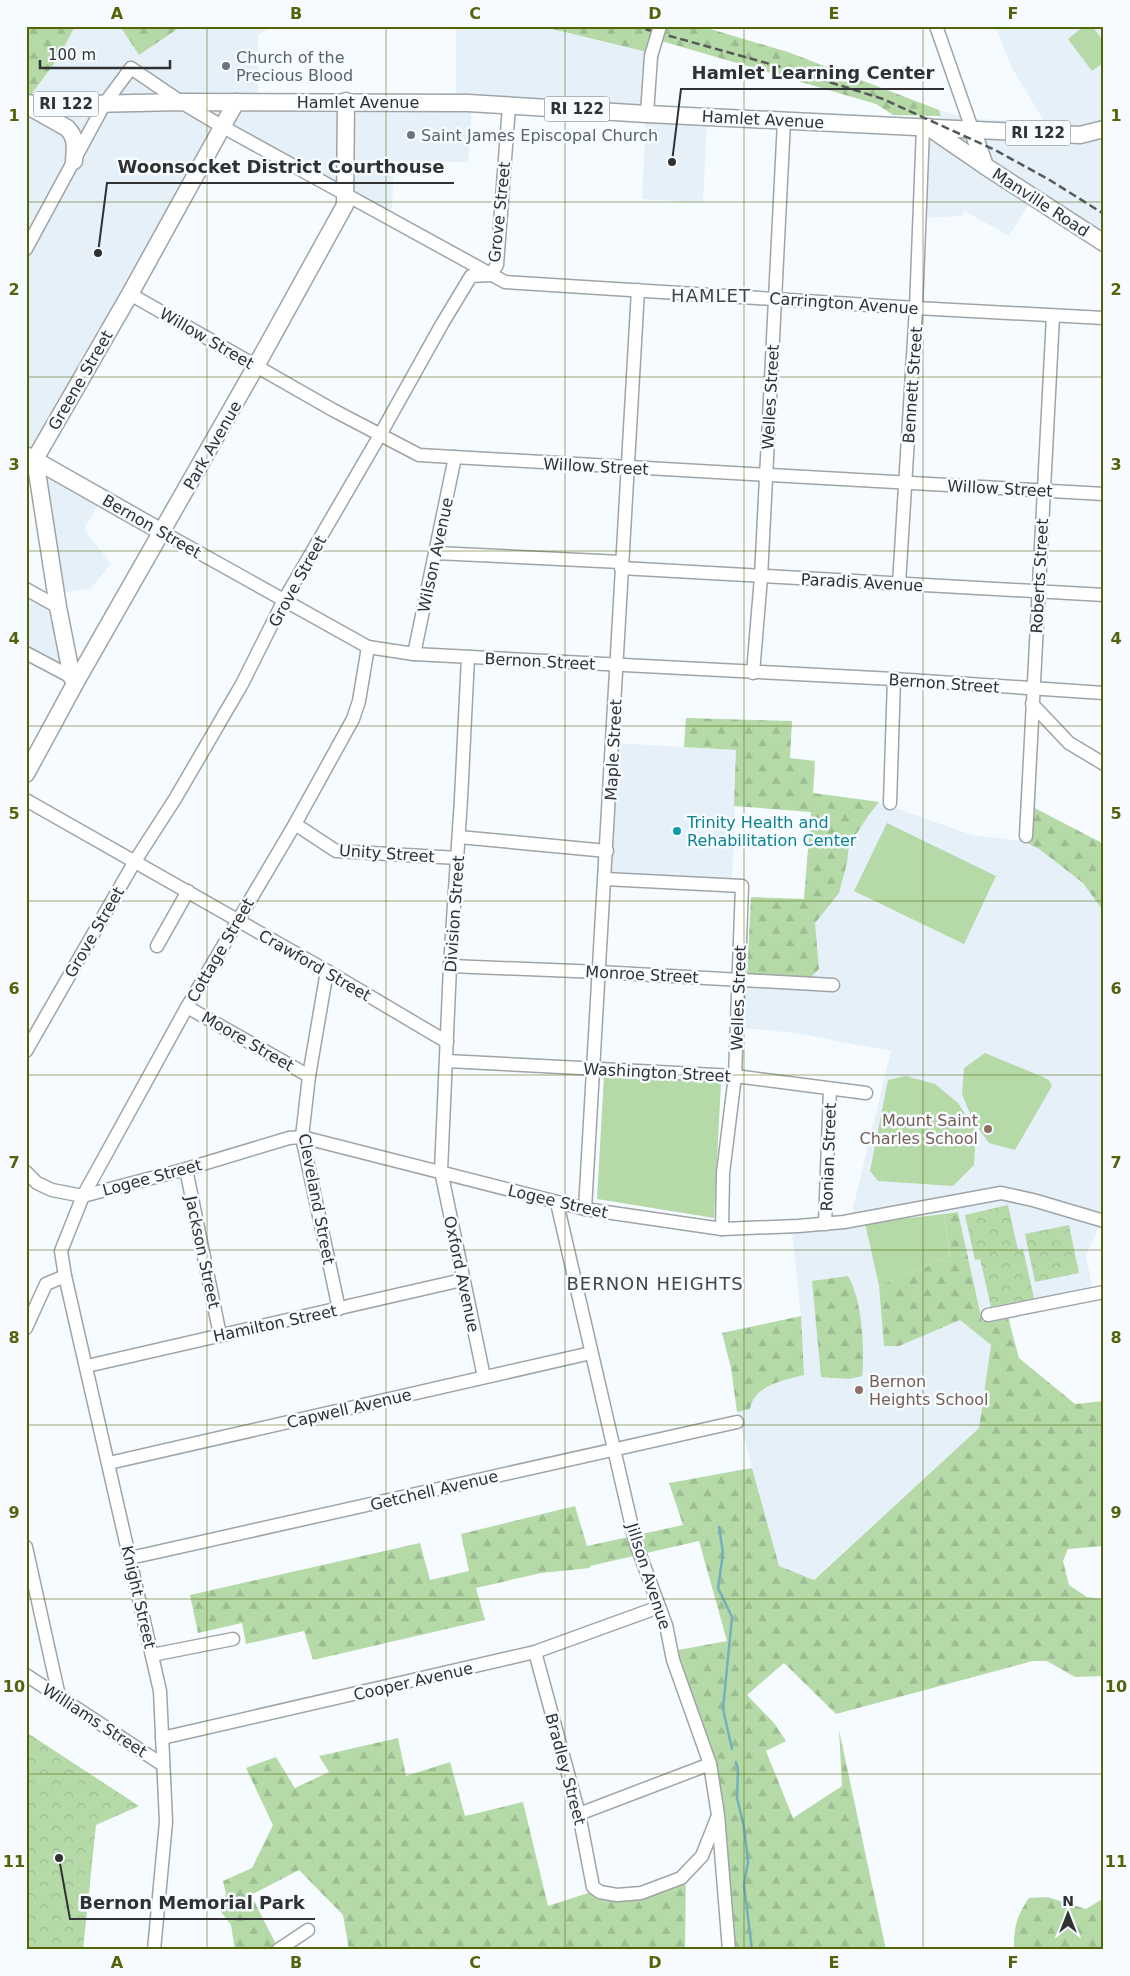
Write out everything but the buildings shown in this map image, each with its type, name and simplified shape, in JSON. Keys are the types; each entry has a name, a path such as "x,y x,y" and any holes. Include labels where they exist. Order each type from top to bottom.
{"main road":[{"name":"Hamlet Avenue","path":"181,102 346,101 468,103 647,114 1080,135 1104,129"},
{"name":"Park Avenue","path":"26,774 75,679 162,532 345,205 346,101"},
{"name":"RI 122","path":"26,104 181,102"},
{"name":"Greene Street","path":"31,457 130,294 236,102"},
{"path":"26,104 32,110 67,128 72,133 75,149 74,161"},
{"path":"926,127 985,166"},
{"name":"Manville Road","path":"972,130 985,166 1104,243"},
{"path":"31,457 58,607 75,679"},
{"name":"Bernon Street","path":"31,457 162,532"}],"street":[{"path":"647,114 651,56 660,26"},
{"path":"936,26 972,130"},
{"name":"Carrington Avenue","path":"105,103 132,68 181,102 223,127 505,282 1104,318"},
{"path":"26,249 105,103"},
{"name":"Grove Street","path":"26,1051 135,861 242,684 284,600 442,324 471,276 490,275 497,265 509,106"},
{"name":"Welles Street","path":"753,673 761,577 784,120"},
{"name":"Bennett Street","path":"899,584 926,127"},
{"name":"Maple Street","path":"585,1209 606,879 618,665 621,565 638,290"},
{"name":"Willow Street","path":"130,294 256,366 419,455 1104,494"},
{"name":"Roberts Street","path":"1026,836 1043,491 1054,316"},
{"name":"Wilson Avenue","path":"414,654 455,457"},
{"name":"Bernon Street","path":"162,532 368,647 414,654 894,679 1104,693"},
{"name":"Paradis Avenue","path":"436,553 621,565 761,577 1104,595"},
{"path":"26,589 58,607"},
{"name":"Cottage Street","path":"61,1251 83,1196 188,1007 353,719 359,701 368,647"},
{"path":"26,653 75,679"},
{"name":"Division Street","path":"441,1171 450,966 458,858 468,657"},
{"path":"890,804 894,679"},
{"path":"1032,704 1069,743 1104,764"},
{"name":"Crawford Street","path":"26,800 188,891 447,1042"},
{"name":"Unity Street","path":"294,824 336,851 458,858"},
{"path":"459,837 607,851"},
{"name":"Welles Street","path":"606,879 742,886 734,1076 723,1173 722,1229"},
{"path":"156,946 188,891"},
{"name":"Monroe Street","path":"450,966 833,985"},
{"name":"Cleveland Street","path":"327,971 309,1076 302,1137 339,1309"},
{"name":"Moore Street","path":"188,1007 309,1076"},
{"name":"Washington Street","path":"447,1061 734,1076 866,1093"},
{"name":"Ronian Street","path":"826,1224 830,1089"},
{"name":"Logee Street","path":"26,1172 37,1182 52,1190 83,1196 186,1169 289,1138 302,1137 441,1171 557,1203 585,1209 722,1229 826,1224 1001,1193 1033,1200 1104,1221"},
{"name":"Jackson Street","path":"186,1169 220,1335"},
{"name":"Oxford Avenue","path":"441,1171 462,1280 484,1377"},
{"name":"Jillson Avenue","path":"557,1203 636,1544 666,1625 673,1660 710,1764 718,1815 728,1950"},
{"name":"Knight Street","path":"61,1251 160,1691 166,1822 154,1950"},
{"path":"26,1328 46,1284 66,1276"},
{"name":"Hamilton Street","path":"87,1366 462,1280"},
{"path":"988,1315 1104,1292"},
{"name":"Capwell Avenue","path":"108,1463 591,1353"},
{"name":"Getchell Avenue","path":"130,1558 737,1422"},
{"path":"26,1547 59,1696"},
{"name":"Cooper Avenue","path":"162,1738 535,1652 658,1607"},
{"path":"152,1656 233,1638"},
{"name":"Bradley Street","path":"535,1652 579,1814 594,1887 600,1892 617,1895 642,1893 681,1878 702,1856 718,1815"},
{"name":"Williams Street","path":"26,1675 163,1765"},
{"path":"579,1814 710,1764"},
{"path":"278,1950 308,1930"}],"shaded area":[{"path":"75,26 120,26 139,55 182,26 272,26 258,35 258,104 456,104 456,26 540,26 655,54 652,116 707,119 703,203 642,199 646,117 472,106 468,162 394,162 392,208 387,220 225,133 26,458 26,98 29,99 59,57"},
{"path":"995,26 1104,26 1104,240 1034,196 1009,236 965,211 962,216 921,218 926,124 941,116 939,110 969,119 1044,121 1012,68"},
{"path":"44,469 100,501 84,529 111,564 91,588 62,593"},
{"path":"26,587 60,604 75,676 26,652"},
{"path":"614,743 737,750 732,885 608,878"},
{"name":"Mount Saint Charles School","path":"813,793 875,801 972,835 1023,841 1039,849 1083,883 1104,912 1104,1215 1086,1256 1094,1296 982,1321 958,1212 865,1223 960,1320 991,1345 979,1428 813,1580 779,1567 737,1412 731,1368 722,1333 801,1316 792,1230 854,1224 853,1208 891,1051 795,1033 744,1028 751,897 804,899"}],"green space":[{"path":"26,26 75,26 59,57 28,99 26,98"},
{"path":"120,26 182,26 139,55"},
{"path":"540,26 700,26 788,52 939,110 941,116 893,115 876,104 658,40 655,54"},
{"path":"1084,26 1092,26 1104,42 1104,62 1092,71 1068,39"},
{"path":"686,718 792,721 790,758 815,761 813,793 879,802 849,845 847,863 839,893 815,923 819,969 810,978 747,975 751,897 804,899 811,812 734,806 736,750 684,747"},
{"path":"1025,803 1104,844 1104,912 1083,883 1039,849 1023,841"},
{"path":"887,823 996,876 964,944 854,891"},
{"path":"985,1053 1043,1077 1049,1080 1052,1086 1015,1150 989,1143 973,1121 962,1094 964,1068"},
{"path":"604,1076 721,1083 714,1218 597,1199"},
{"path":"906,1076 935,1084 958,1103 976,1131 974,1165 953,1186 878,1181 870,1171 888,1080"},
{"path":"1008,1205 1018,1250 1023,1249 1034,1298 991,1307 980,1259 975,1260 965,1215"},
{"path":"958,1212 982,1321 1008,1317 1019,1358 1075,1404 1104,1401 1104,1546 1068,1549 1063,1561 1069,1585 1087,1597 1104,1599 1104,1676 1075,1677 1047,1661 1033,1661 836,1714 784,1663 747,1695 774,1723 786,1741 766,1751 793,1818 842,1786 839,1730 886,1950 730,1950 718,1791 673,1651 727,1641 699,1541 590,1566 590,1568 541,1573 476,1588 485,1620 313,1660 304,1631 246,1644 242,1623 198,1633 190,1595 420,1543 430,1580 469,1571 461,1534 575,1506 587,1546 683,1525 669,1483 752,1468 779,1566 814,1580 979,1428 991,1345 960,1320 899,1346 884,1346 879,1286 922,1269 950,1255 944,1214"},
{"path":"944,1214 950,1255 922,1269 879,1286 865,1223"},
{"path":"1069,1225 1079,1273 1035,1282 1025,1234"},
{"path":"848,1276 857,1298 861,1325 862,1376 849,1379 821,1377 812,1281"},
{"path":"801,1316 804,1375 771,1385 757,1394 750,1409 737,1412 731,1368 722,1333"},
{"path":"26,1732 139,1806 96,1825 83,1950 26,1950"},
{"path":"398,1738 406,1776 450,1762 465,1816 523,1802 548,1906 597,1890 633,1894 686,1869 685,1950 349,1950 343,1915 299,1870 251,1895 279,1950 235,1950 231,1925 221,1912 226,1894 223,1881 252,1868 273,1825 246,1768 276,1757 295,1788 329,1772 319,1756"},
{"path":"1047,1897 1086,1909 1104,1898 1104,1950 1014,1950 1017,1922 1029,1898"}],"waterway":[{"path":"719,1527 723,1553 718,1588 732,1617 723,1709 732,1749"},
{"path":"736,1762 738,1769 737,1798 744,1827 748,1862 744,1885 752,1950"}],"railway":[{"path":"634,26 788,69 883,99 995,150 1048,179 1104,214"}],"place":[{"name":"Church of the Precious Blood","path":"226,66"},
{"name":"Saint James Episcopal Church","path":"411,135"},
{"name":"Hamlet Learning Center","path":"672,162"},
{"name":"Woonsocket District Courthouse","path":"98,253"},
{"name":"Trinity Health and Rehabilitation Center","path":"677,831"},
{"name":"Mount Saint Charles School","path":"988,1129"},
{"name":"Bernon Heights School","path":"859,1390"},
{"name":"Bernon Memorial Park","path":"59,1858"}],"district":[{"name":"HAMLET","path":"711,296"},
{"name":"BERNON HEIGHTS","path":"655,1284"}]}
